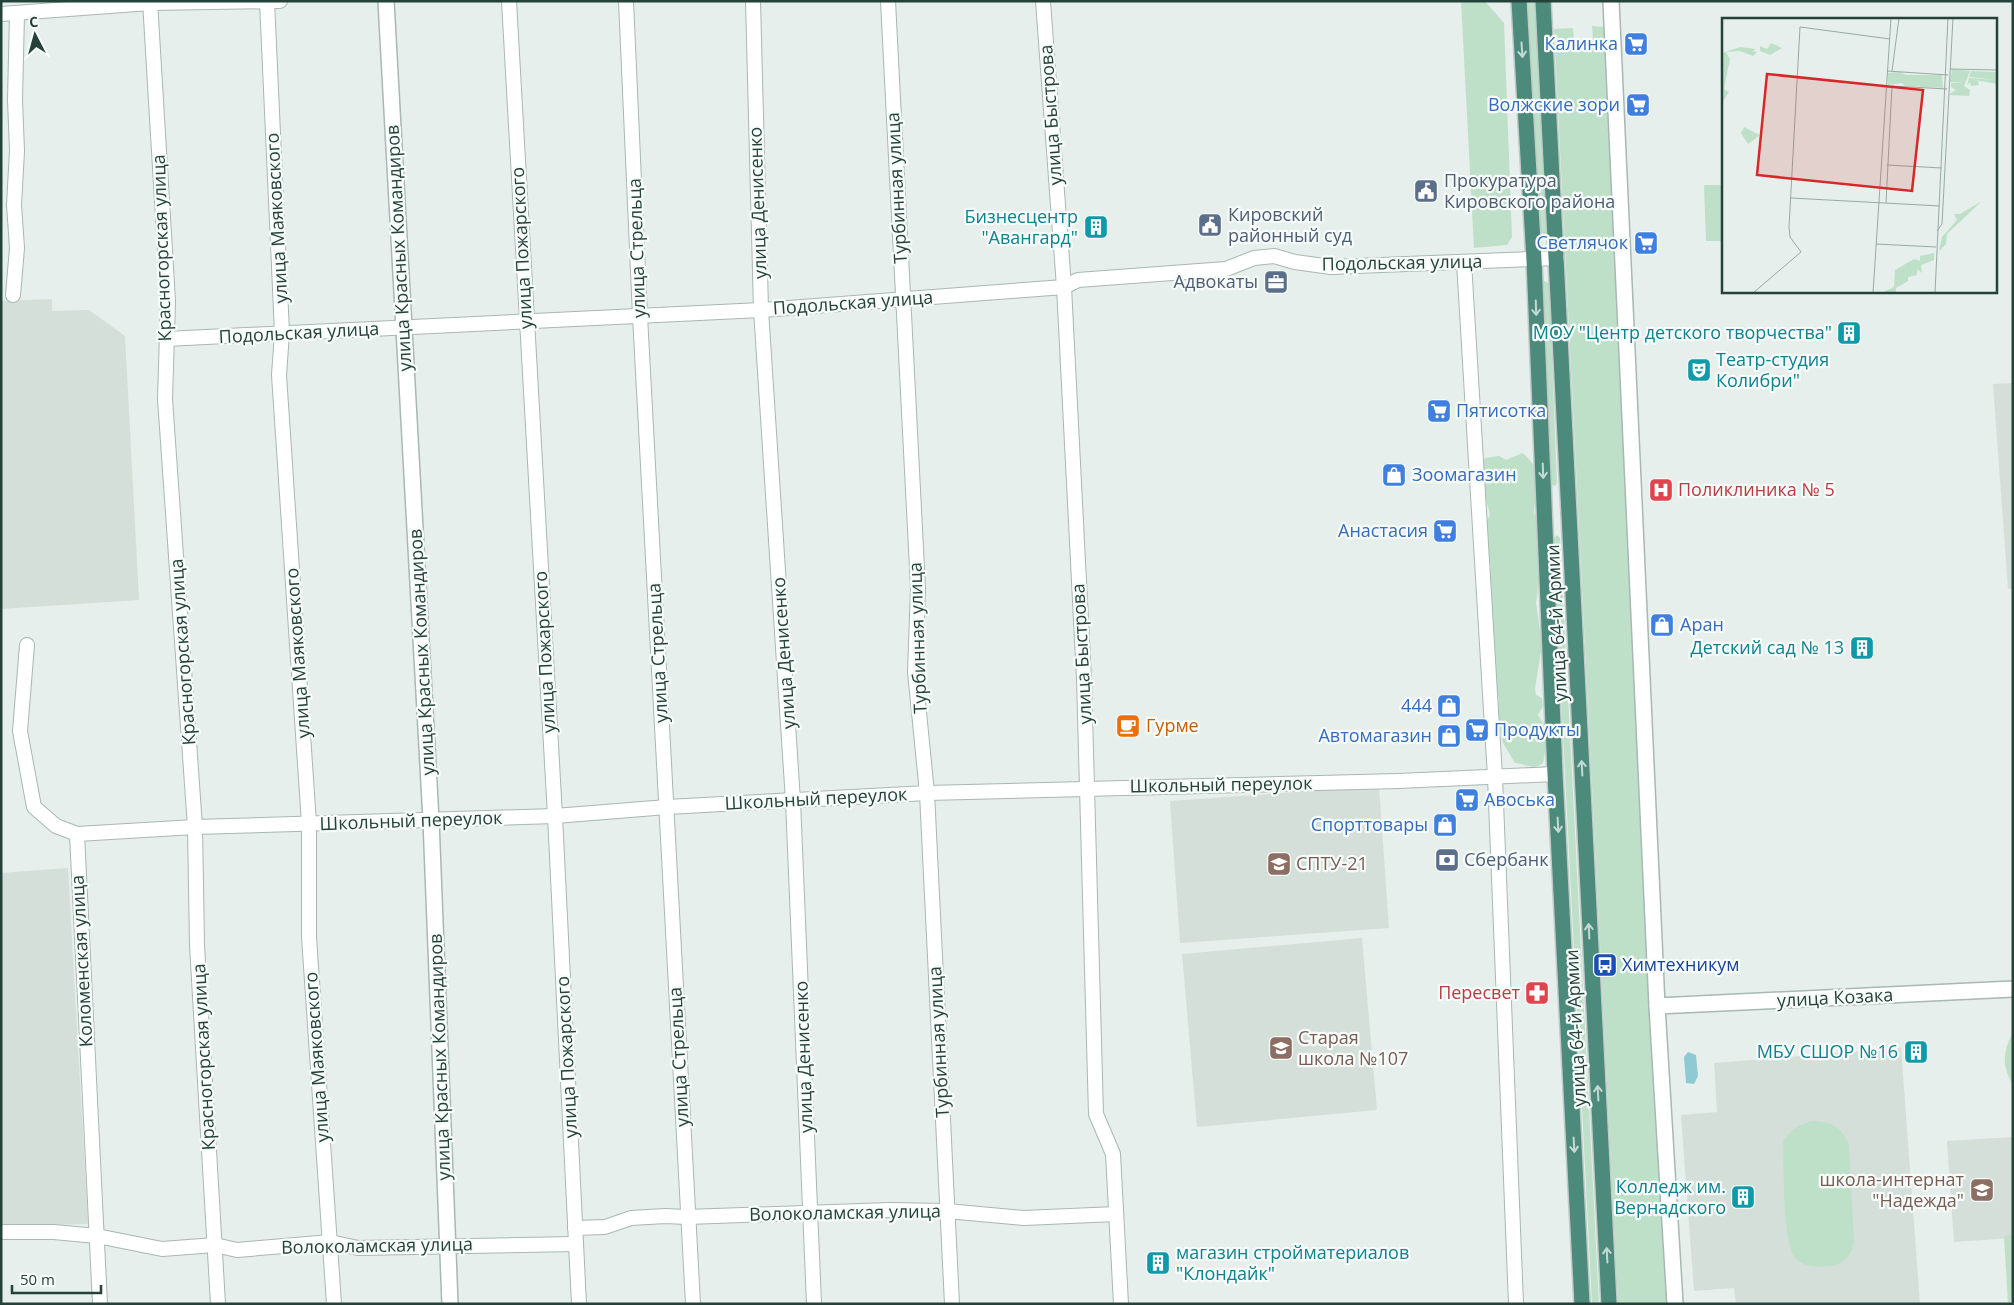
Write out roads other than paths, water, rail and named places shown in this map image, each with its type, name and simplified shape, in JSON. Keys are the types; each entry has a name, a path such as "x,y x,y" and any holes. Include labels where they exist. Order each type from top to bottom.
{"highway":[{"name":"улица 64-й Армии","path":"1518,1 1534,260 1555,774 1582,1304"},
{"name":"улица 64-й Армии","path":"1544,1 1609,1304"},
{"path":"1544,505 1570,504"}],"street":[{"name":"улица Красных Командиров","path":"386,1 431,820 450,1304"},
{"name":"улица Пожарского","path":"509,1 555,816 579,1304"},
{"name":"улица Стрельца","path":"626,1 640,316 693,1304"},
{"name":"улица Денисенко","path":"753,1 761,310 793,800 814,1304"},
{"name":"Турбинная улица","path":"888,1 918,588 916,672 927,793 952,1304"},
{"name":"улица Быстрова","path":"1043,1 1064,287 1087,789 1096,1114 1113,1154 1121,1304"},
{"path":"1611,1 1656,1006 1675,1304"},
{"path":"1,14 17,14 40,7 150,2 271,2"},
{"name":"Красногорская улица","path":"150,2 168,301 165,399 195,827 197,945 218,1304"},
{"name":"улица Маяковского","path":"271,2 282,333 279,376 309,824 309,937 334,1304"},
{"path":"13,295 17,248 14,205 17,151 15,100 17,14"},
{"name":"Подольская улица","path":"166,340 526,320 761,310 1064,287 1078,280 1226,269 1254,258 1274,256 1295,262 1331,267 1558,258"},
{"path":"1464,262 1495,777 1516,1304"},
{"path":"27,645 20,731 34,807 56,826 77,834"},
{"name":"Школьный переулок","path":"77,834 195,827 555,816 667,807 927,793 1555,774"},
{"name":"Коломенская улица","path":"77,834 100,1304"},
{"name":"улица Козака","path":"1656,1006 2013,990"},
{"name":"Волоколамская улица","path":"575,1228 605,1226 632,1218 810,1214 854,1211 947,1211 1024,1218 1116,1214"},
{"name":"Волоколамская улица","path":"1,1232 54,1232 96,1236 162,1249 215,1245 237,1250 330,1242 358,1248 576,1244"}],"water":[{"path":"1688,1052 1696,1055 1698,1076 1694,1084 1686,1083 1684,1057"}],"place":[{"name":"Калинка","path":"1636,44"},
{"name":"Волжские зори","path":"1638,105"},
{"name":"Прокуратура Кировского района","path":"1426,191"},
{"name":"Кировский районный суд","path":"1210,225"},
{"name":"Бизнесцентр \"Авангард\"","path":"1096,227"},
{"name":"Светлячок","path":"1646,243"},
{"name":"Адвокаты","path":"1276,282"},
{"name":"МОУ \"Центр детского творчества\"","path":"1849,333"},
{"name":"Театр-студия Колибри\"","path":"1699,370"},
{"name":"Пятисотка","path":"1439,411"},
{"name":"Зоомагазин","path":"1394,475"},
{"name":"Поликлиника № 5","path":"1661,490"},
{"name":"Анастасия","path":"1445,531"},
{"name":"Аран","path":"1662,625"},
{"name":"Детский сад № 13","path":"1862,648"},
{"name":"444","path":"1449,706"},
{"name":"Гурме","path":"1128,726"},
{"name":"Продукты","path":"1477,730"},
{"name":"Автомагазин","path":"1449,736"},
{"name":"Авоська","path":"1467,800"},
{"name":"Спорттовары","path":"1445,825"},
{"name":"Сбербанк","path":"1447,860"},
{"name":"СПТУ-21","path":"1279,864"},
{"name":"Химтехникум","path":"1605,965"},
{"name":"Пересвет","path":"1537,993"},
{"name":"Старая школа №107","path":"1281,1048"},
{"name":"МБУ СШОР №16","path":"1916,1052"},
{"name":"школа-интернат \"Надежда\"","path":"1982,1190"},
{"name":"Колледж им. Вернадского","path":"1743,1197"},
{"name":"магазин стройматериалов \"Клондайк\"","path":"1158,1263"}]}
